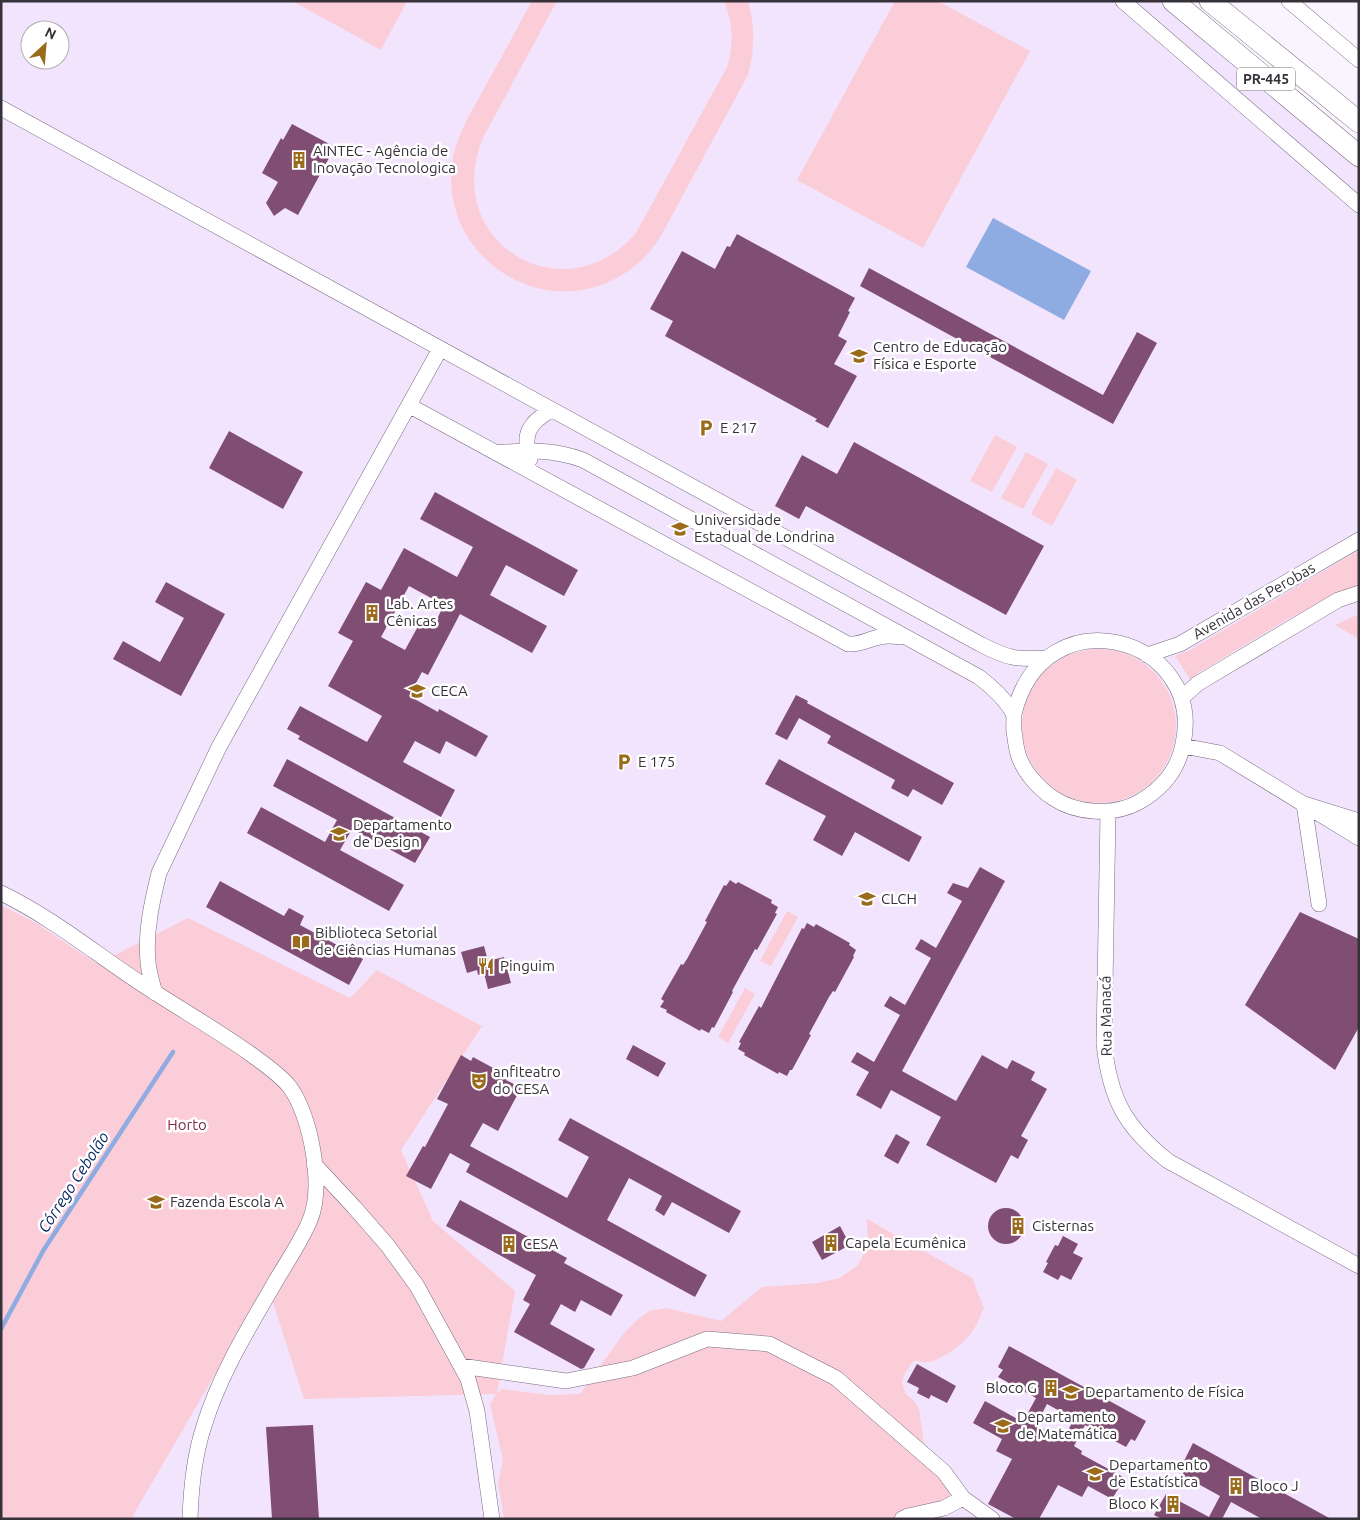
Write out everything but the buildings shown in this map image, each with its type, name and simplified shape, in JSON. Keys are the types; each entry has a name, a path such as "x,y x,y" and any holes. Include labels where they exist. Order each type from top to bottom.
{"highway":[{"name":"PR-445","path":"1173,1 1359,156"},
{"name":"PR-445","path":"1210,1 1359,122"}],"street":[{"name":"PR-445","path":"1123,1 1359,205"},
{"path":"1289,1 1359,60"},
{"path":"1,108 992,650 1021,660 1046,658"},
{"path":"150,989 148,941 153,900 159,873 219,747 440,349"},
{"path":"410,406 848,644 856,645 890,635 908,638"},
{"path":"536,474 527,450 529,429 533,422 551,410"},
{"path":"496,453 527,450 557,452 584,460 979,677 999,694 1014,714"},
{"name":"Avenida das Perobas","path":"1147,655 1180,644 1359,540"},
{"path":"1182,698 1197,684 1338,600 1359,593"},
{"path":"1090,640 1114,641 1138,649 1147,655 1159,663 1174,683 1182,698 1184,707 1186,732 1181,756 1169,777 1152,794 1131,806 1108,812 1079,810 1053,798 1032,779 1018,755 1013,727 1014,714 1017,700 1029,676 1046,658 1066,646 1090,640"},
{"path":"1183,746 1220,753 1359,838"},
{"path":"1304,804 1359,821"},
{"path":"1304,804 1319,904"},
{"name":"Rua Manacá","path":"1108,812 1104,1044 1107,1070 1112,1087 1127,1120 1151,1147 1168,1160 1359,1266"},
{"path":"1,893 39,914 268,1066 289,1086 302,1110 311,1141 314,1164 316,1192 311,1218 234,1355 214,1397 194,1464 190,1519"},
{"path":"314,1164 394,1254 417,1286 462,1366 468,1379 477,1411 492,1519"},
{"path":"462,1366 566,1380 633,1368 707,1339 769,1344 836,1378 944,1472 963,1498 992,1519"},
{"path":"902,1519 944,1508 963,1498"}],"shaded area":[{"name":"Universidade Estadual de Londrina","path":"1,1 1166,1 1359,163 1359,1519 1,1519"}],"green space":[{"path":"292,1 407,1 381,50"},
{"path":"532,1 557,1 484,136 474,173 478,207 492,234 515,255 543,267 575,268 606,257 636,233 727,67 731,50 731,34 729,17 724,1 748,1 752,19 753,47 748,75 659,239 645,257 632,268 602,285 571,291 540,289 511,278 486,260 467,235 454,206 451,172 460,136 470,114"},
{"path":"895,1 938,1 1030,51 923,248 797,180"},
{"path":"995,435 1017,447 992,492 970,481"},
{"path":"1026,452 1048,464 1023,509 1001,498"},
{"path":"1056,468 1077,480 1052,526 1031,514"},
{"path":"1359,550 1359,586 1317,604 1277,626 1198,673 1192,682 1175,656 1190,650"},
{"path":"1359,614 1359,639 1335,625"},
{"path":"1099,649 1128,655 1142,662 1153,672 1163,683 1170,697 1176,726 1170,755 1163,769 1153,780 1142,790 1128,797 1099,803 1070,797 1056,790 1045,780 1035,769 1028,755 1022,726 1028,697 1035,683 1045,672 1056,662 1070,655"},
{"name":"Horto","path":"1,905 38,924 97,964 188,918 350,998 377,970 482,1026 401,1150 433,1221 515,1291 497,1393 503,1389 550,1395 580,1394 624,1333 649,1311 667,1308 721,1321 762,1287 818,1283 840,1278 858,1265 868,1245 867,1219 972,1278 984,1308 973,1330 958,1346 945,1355 933,1361 913,1361 905,1373 902,1382 905,1393 914,1401 919,1409 924,1444 957,1498 902,1512 894,1519 504,1519 498,1482 503,1460 490,1404 496,1394 304,1399 269,1290 225,1357 131,1519 1,1519"},
{"path":"787,911 798,917 771,966 760,961"},
{"path":"745,988 755,994 728,1043 718,1037"}],"water":[{"path":"993,218 1091,271 1064,320 966,267"}],"waterway":[{"name":"Córrego Cebolão","path":"1,1329 43,1251 173,1052"}],"place":[{"name":"AINTEC - Agência de Inovação Tecnologica","path":"299,160"},
{"name":"Centro de Educação Física e Esporte","path":"859,356"},
{"name":"E 217","path":"706,428"},
{"name":"Universidade Estadual de Londrina","path":"680,529"},
{"name":"Lab. Artes Cênicas","path":"372,613"},
{"name":"CECA","path":"417,691"},
{"name":"E 175","path":"624,762"},
{"name":"Departamento de Design","path":"339,834"},
{"name":"CLCH","path":"867,899"},
{"name":"Biblioteca Setorial de Ciências Humanas","path":"301,942"},
{"name":"Pinguim","path":"486,966"},
{"name":"anfiteatro do CESA","path":"479,1081"},
{"name":"Fazenda Escola A","path":"156,1202"},
{"name":"Cisternas","path":"1018,1226"},
{"name":"Capela Ecumênica","path":"831,1243"},
{"name":"CESA","path":"509,1244"},
{"name":"Bloco G","path":"1051,1388"},
{"name":"Departamento de Física","path":"1071,1392"},
{"name":"Departamento de Matemática","path":"1003,1426"},
{"name":"Departamento de Estatística","path":"1095,1474"},
{"name":"Bloco J","path":"1236,1486"},
{"name":"Bloco K","path":"1173,1504"}]}
